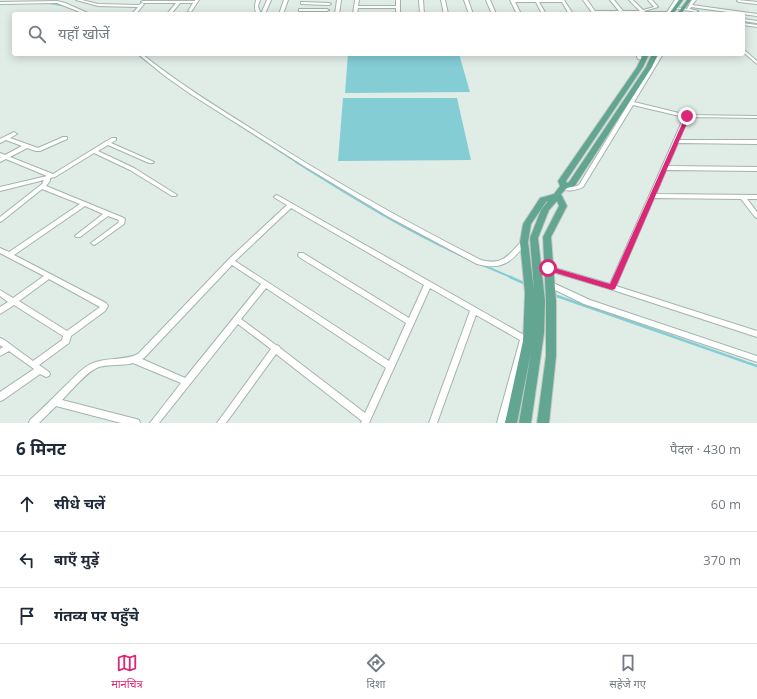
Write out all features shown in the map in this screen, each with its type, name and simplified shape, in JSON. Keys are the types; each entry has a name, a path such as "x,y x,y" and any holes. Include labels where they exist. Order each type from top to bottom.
{"main road":[{"path":"671,12 681,0"},
{"path":"685,11 688,0"},
{"path":"543,423 551,356 551,302 547,238 563,206 561,190 562,181 640,67 643,56"},
{"path":"511,423 526,340 530,294 524,242 527,224 536,208 543,200 572,184 656,56"},
{"path":"525,423 539,333 540,301 534,238 546,209 561,190"}],"street":[{"path":"62,3 66,0"},
{"path":"78,0 89,1 98,5 122,6 143,3 197,1"},
{"path":"98,5 103,0"},
{"path":"122,6 128,0"},
{"path":"258,0 256,6 258,12"},
{"path":"263,12 269,0"},
{"path":"282,12 286,0"},
{"path":"337,12 340,0"},
{"path":"355,12 357,0"},
{"path":"398,0 398,12"},
{"path":"421,0 422,12"},
{"path":"443,0 446,12"},
{"path":"466,0 470,12"},
{"path":"488,0 493,12"},
{"path":"518,12 513,0 562,1 570,12"},
{"path":"585,0 593,12"},
{"path":"612,0 622,12"},
{"path":"631,0 643,12 708,12"},
{"path":"643,12 656,7 650,0"},
{"path":"671,12 677,0"},
{"path":"685,11 694,0"},
{"path":"733,12 739,0 757,3"},
{"path":"190,11 197,1"},
{"path":"537,1 543,12"},
{"path":"171,12 179,2"},
{"path":"327,10 300,12 303,2 329,4"},
{"path":"0,3 62,3 83,12"},
{"path":"136,12 143,3"},
{"path":"356,7 398,7"},
{"path":"685,11 696,12"},
{"path":"745,14 757,15"},
{"path":"745,19 757,21"},
{"path":"745,24 757,26"},
{"path":"745,52 757,63"},
{"path":"143,56 174,80 315,172 404,224 479,262 488,265 497,265 504,261 524,242"},
{"path":"561,190 576,189 581,186 631,103 656,56"},
{"path":"631,103 687,116 757,117"},
{"path":"612,287 687,116"},
{"path":"0,141 14,134"},
{"path":"6,138 40,150 65,138"},
{"path":"0,189 50,177 114,139"},
{"path":"676,141 757,142"},
{"path":"107,143 151,162"},
{"path":"2,157 26,146"},
{"path":"94,151 124,165 174,195"},
{"path":"2,157 50,177"},
{"path":"665,168 757,169"},
{"path":"0,220 42,186 50,177"},
{"path":"0,182 10,187"},
{"path":"42,186 120,218 123,221 94,243"},
{"path":"652,196 757,197"},
{"path":"277,197 526,340 501,423"},
{"path":"743,197 757,216"},
{"path":"10,254 86,204"},
{"path":"33,423 86,371 100,364 128,362 135,360 140,356 231,261 291,205"},
{"path":"78,236 108,213"},
{"path":"0,250 10,254 104,306 68,335 66,341 39,370 0,397"},
{"path":"301,255 410,322"},
{"path":"231,261 390,366"},
{"path":"548,268 757,334"},
{"path":"0,311 49,276"},
{"path":"154,423 238,320 265,284"},
{"path":"238,320 276,348 365,421 428,284"},
{"path":"549,286 587,302 757,359"},
{"path":"0,293 68,335"},
{"path":"433,423 474,310"},
{"path":"0,342 39,370"},
{"path":"0,353 8,348"},
{"path":"222,423 276,348"},
{"path":"135,360 186,382"},
{"path":"54,402 136,423"}],"water":[{"path":"348,56 460,56 470,92 345,93"},
{"path":"343,98 457,98 471,160 338,161"}],"waterway":[{"path":"48,3 65,6"},
{"path":"73,9 79,12"},
{"path":"140,56 160,72"},
{"path":"230,119 298,163"},
{"path":"296,162 360,202 404,227 471,260"},
{"path":"480,264 513,278"},
{"path":"510,277 526,284"},
{"path":"554,295 757,366"}],"route":[{"path":"548,268 612,287 687,116"}]}
